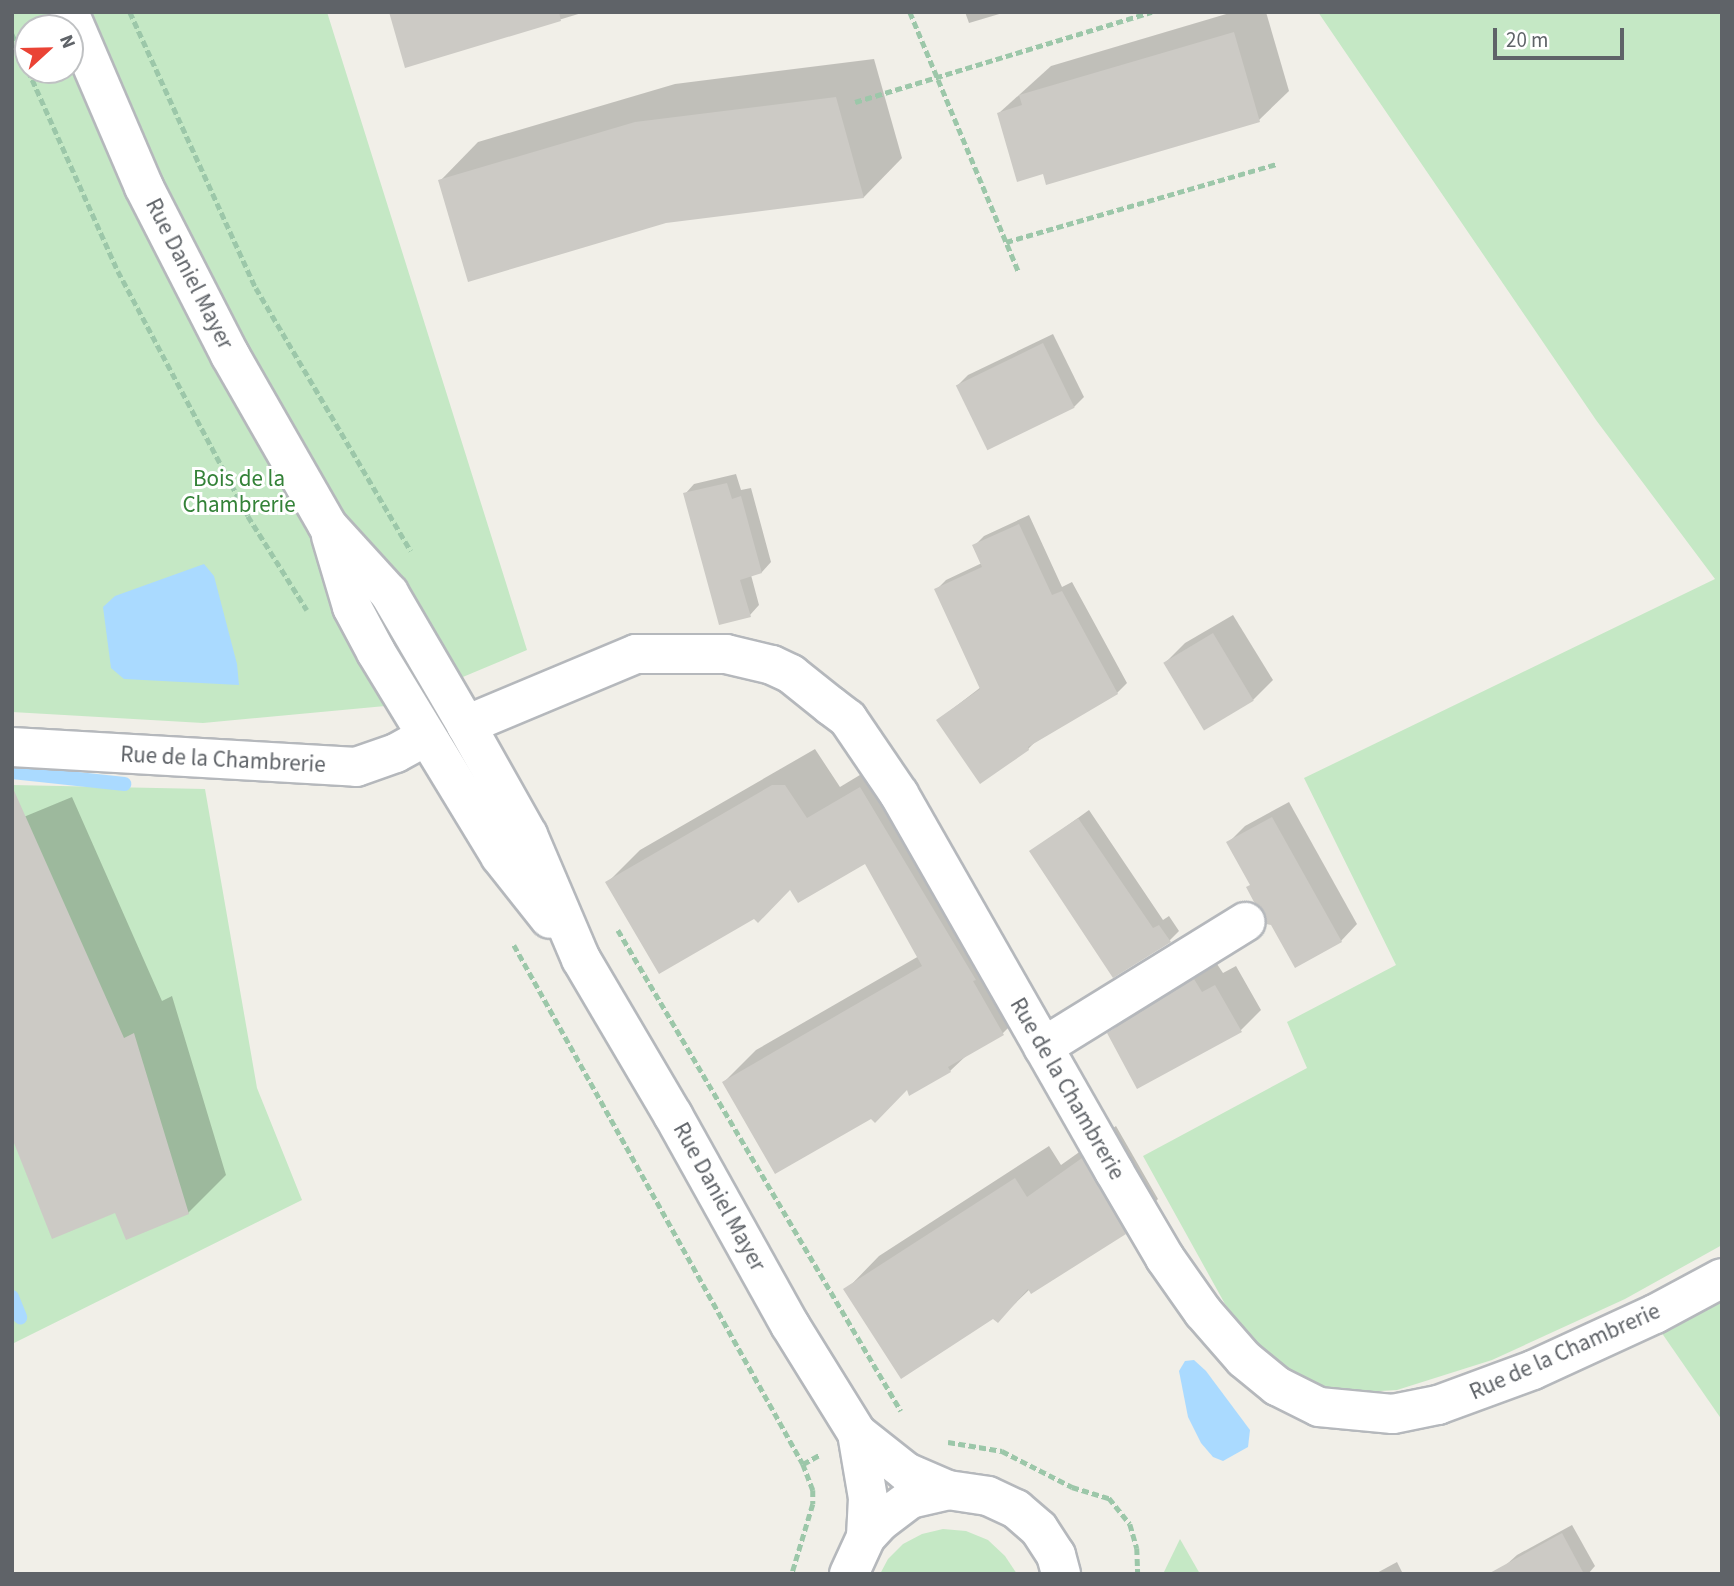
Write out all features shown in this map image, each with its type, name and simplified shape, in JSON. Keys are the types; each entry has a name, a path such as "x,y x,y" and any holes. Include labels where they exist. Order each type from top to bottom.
{"main road":[{"name":"Rue Daniel Mayer","path":"69,12 150,199 230,355 328,526 389,593 466,725 528,835 581,959 673,1115 790,1325 857,1433 906,1472 948,1490"},
{"name":"Rue Daniel Mayer","path":"328,526 352,607 427,736 499,856 581,959"},
{"name":"Rue de la Chambrerie","path":"466,725 636,654 726,654 772,665 791,674 848,719 899,794 1165,1258 1210,1322 1244,1359 1277,1386 1319,1407 1357,1413 1393,1414 1438,1405 1533,1370 1654,1314 1722,1278"},
{"name":"Rue de la Chambrerie","path":"12,747 356,767 396,753 427,736"},
{"path":"1043,1047 1245,922"},
{"name":"Rue Daniel Mayer","path":"857,1433 868,1498 866,1537"},
{"path":"849,1574 866,1537 881,1521 910,1499 948,1490 988,1496 1016,1509 1039,1529 1056,1555 1061,1574"}],"path":[{"path":"910,12 1019,272"},
{"path":"855,102 1152,12"},
{"path":"1006,242 1276,164"},
{"path":"792,1574 813,1504 813,1490 803,1464"}],"green space":[{"name":"Bois de la Chambrerie","path":"12,12 327,12 527,650 396,705 203,723 12,712"},
{"path":"1318,12 1722,12 1722,1245 1625,1299 1492,1360 1397,1390 1364,1392 1325,1389 1291,1376 1266,1357 1225,1304 1143,1156 1307,1068 1287,1022 1396,965 1304,778 1715,579 1596,420"},
{"path":"12,785 205,789 257,1088 302,1200 12,1344"},
{"path":"1722,1295 1722,1420 1659,1329"},
{"path":"943,1529 966,1531 988,1540 1005,1556 1017,1574 880,1574 888,1559 903,1544 922,1534"},
{"path":"1180,1539 1200,1574 1163,1574"}],"water":[{"path":"204,564 214,576 237,664 239,685 124,679 111,668 103,607 115,596"},
{"path":"1194,1360 1206,1371 1250,1430 1248,1447 1223,1461 1213,1457 1201,1443 1188,1417 1179,1371 1185,1361"}],"building":[{"path":"389,12 559,12 561,21 405,68"},
{"path":"1234,32 1260,122 1046,185 1043,174 1017,182 997,113 1022,105 1019,95"},
{"path":"836,97 864,198 666,223 468,282 438,180 635,122"},
{"path":"1043,343 1075,408 987,450 956,386"},
{"path":"727,483 732,499 741,496 762,573 740,580 751,617 719,625 683,493"},
{"path":"1019,524 1052,595 1062,591 1118,694 1028,747 1029,750 980,784 936,720 980,689 934,589 982,567 972,545"},
{"path":"1213,633 1254,701 1204,731 1163,663"},
{"path":"772,785 785,785 807,818 860,787 976,980 973,981 1004,1035 948,1067 951,1072 909,1096 907,1090 875,1123 871,1119 775,1174 722,1082 922,966 865,864 798,903 790,890 758,923 754,919 659,974 605,882"},
{"path":"12,786 124,1038 134,1033 189,1214 126,1240 115,1213 52,1239 12,1138"},
{"path":"1272,817 1342,942 1295,968 1271,925 1266,924 1264,911 1254,902 1246,887 1250,885 1226,842"},
{"path":"1078,818 1153,928 1159,925 1171,942 1113,978 1029,851"},
{"path":"1194,979 1202,992 1215,985 1242,1032 1137,1089 1107,1033"},
{"path":"1082,1158 1126,1234 1031,1294 1028,1289 998,1323 993,1319 901,1379 843,1289 1015,1178 1027,1197"},
{"path":"1562,1533 1584,1574 1488,1574"}],"waterway":[{"path":"12,772 124,784"},
{"path":"12,1297 20,1317"}]}
